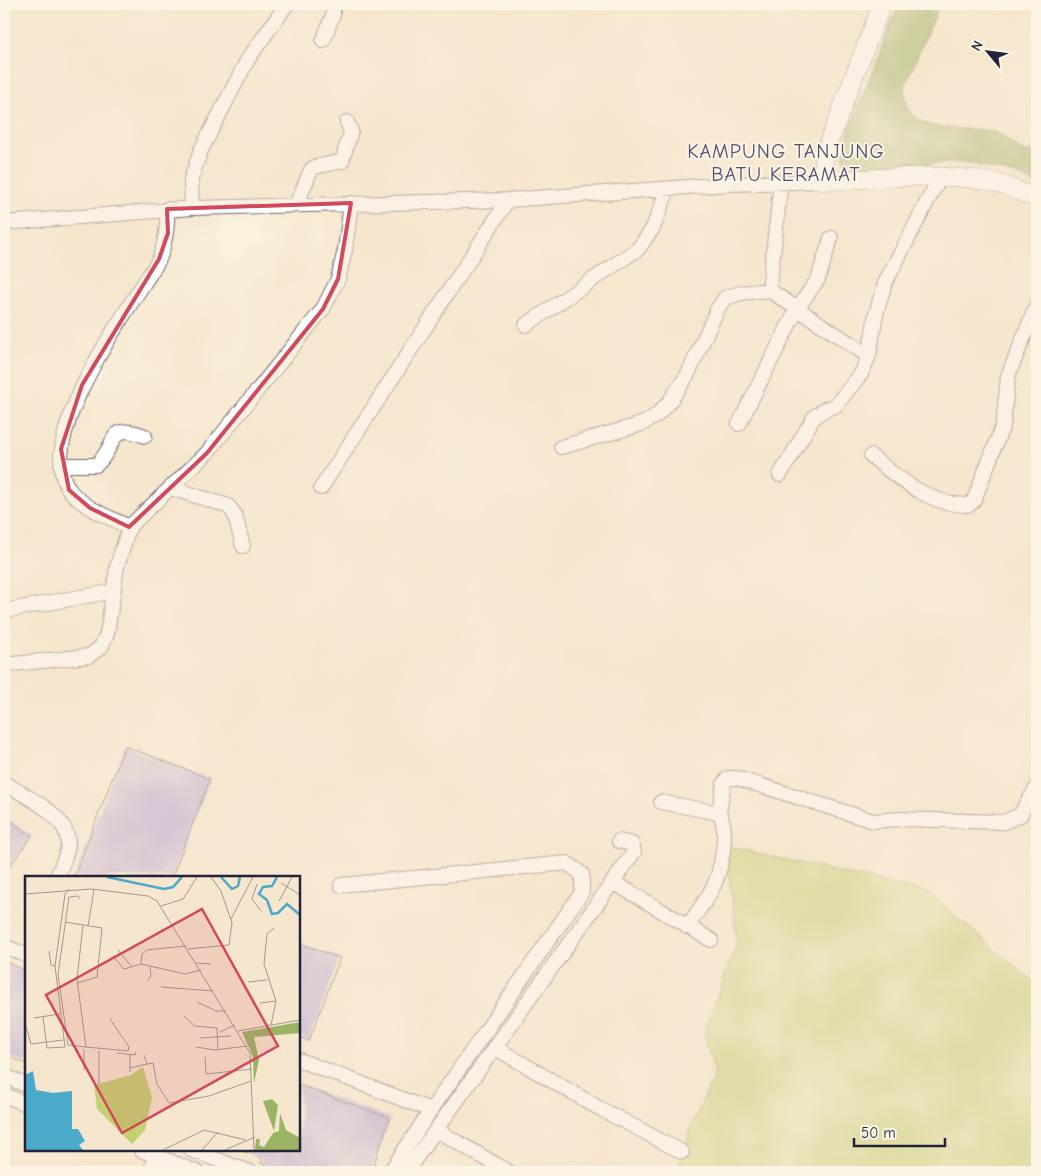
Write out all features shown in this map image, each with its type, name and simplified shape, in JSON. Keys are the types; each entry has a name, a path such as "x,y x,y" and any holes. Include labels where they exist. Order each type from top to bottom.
{"street":[{"path":"192,208 192,179 201,150 248,59 287,4"},
{"path":"323,41 333,15 332,4"},
{"path":"822,181 825,152 882,4"},
{"path":"296,205 311,170 315,166 342,161 351,131 347,122"},
{"path":"780,475 814,417 825,409 835,406 861,374 869,356 876,314 885,283 940,177"},
{"path":"4,223 167,209 508,200 781,182 940,177 988,181 1005,185 1037,199"},
{"path":"769,290 781,182"},
{"path":"526,325 638,249 653,228 668,189"},
{"path":"321,488 508,200"},
{"path":"4,665 89,656 101,647 107,634 117,567 129,527 213,446 323,310 338,279 345,250 350,203"},
{"path":"129,527 79,500 69,490 62,465 61,449 64,434 82,385 159,260 168,233 167,209"},
{"path":"739,424 797,309 818,279 831,238"},
{"path":"561,447 642,424 657,415 670,401 688,374 718,308 726,298 740,293 769,290 869,356"},
{"path":"871,456 911,487 941,501 969,505 974,500 1003,425 1008,376 1037,304"},
{"path":"62,465 96,465 109,451 114,438 122,430 129,430 145,436"},
{"path":"171,488 228,506 235,515 243,546"},
{"path":"4,610 114,591"},
{"path":"687,927 711,892 718,876 724,830 719,813 724,783 728,778 737,778 873,821 899,819 1004,822 1020,815 1037,787"},
{"path":"4,783 47,809 61,822 68,844 57,876"},
{"path":"661,802 719,813"},
{"path":"406,1172 634,852 632,844 619,841"},
{"path":"341,885 567,863 582,874 582,892 390,1172"},
{"path":"613,882 711,940"},
{"path":"4,946 25,955"},
{"path":"494,1047 597,1107 682,1152"},
{"path":"300,1060 432,1110"},
{"path":"4,1076 25,1085"},
{"path":"4,1095 25,1104"},
{"path":"436,1130 509,1172"},
{"path":"144,1151 198,1172"},
{"path":"194,1151 250,1172"},
{"path":"150,1172 156,1156"}],"highlighted area":[{"path":"351,203 338,279 323,309 207,453 129,527 90,508 69,490 61,449 82,385 159,259 168,233 167,209"}],"green space":[{"path":"899,4 940,4 905,85 906,102 912,114 921,121 933,126 994,132 1021,150 1037,153 1037,185 1020,176 965,162 858,168 845,162 842,149"},
{"path":"726,846 928,893 1037,985 1037,1172 677,1172 691,1127 715,1074 704,1032 737,943"}],"building":[{"path":"125,746 210,779 172,876 74,876"},
{"path":"4,816 32,836 4,874"},
{"path":"300,943 340,958 309,1041 300,1037"},
{"path":"4,961 25,971 25,1064 4,1054"},
{"path":"300,1085 390,1118 371,1172 285,1172 261,1163 263,1158 242,1151 300,1151"}],"district":[{"name":"KAMPUNG TANJUNG BATU KERAMAT","path":"786,162"}]}
